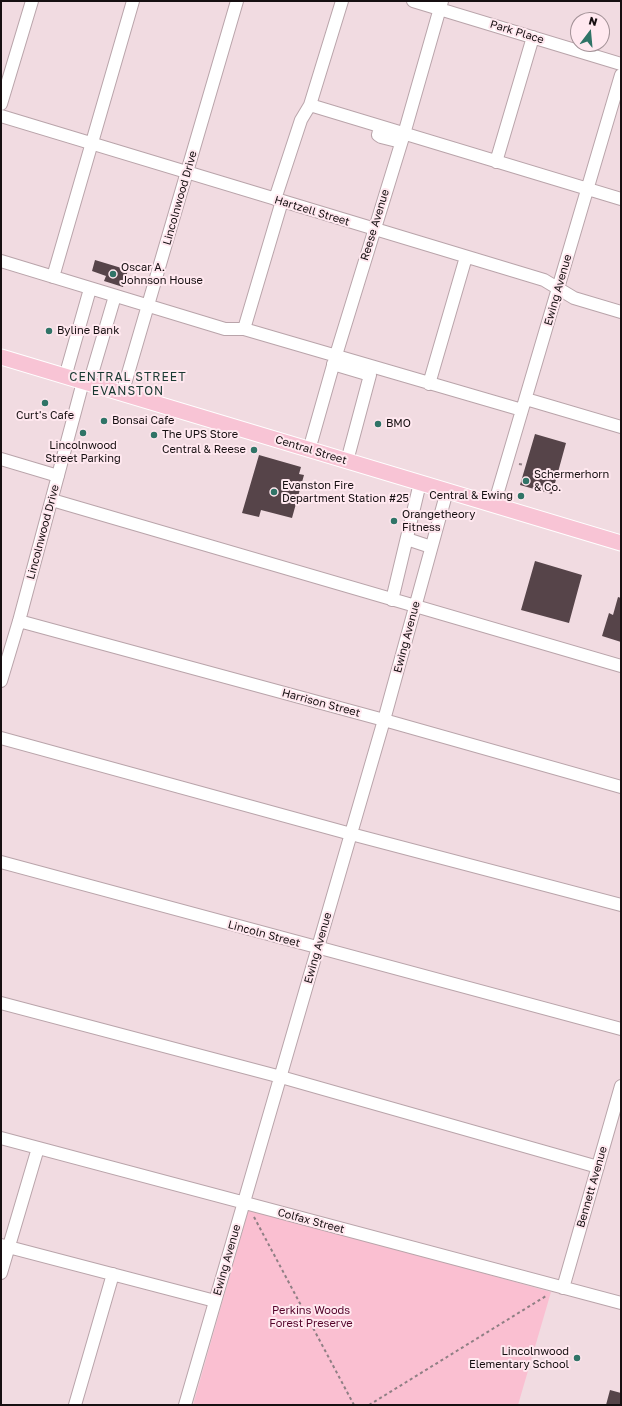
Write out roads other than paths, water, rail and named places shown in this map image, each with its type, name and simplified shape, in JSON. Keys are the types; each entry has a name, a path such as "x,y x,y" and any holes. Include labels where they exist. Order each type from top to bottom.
{"main road":[{"name":"Central Street","path":"1,357 621,543"}],"street":[{"path":"1,104 32,1"},
{"path":"53,277 133,1"},
{"name":"Lincolnwood Drive","path":"122,394 237,1"},
{"path":"244,329 301,120 310,105 342,1"},
{"name":"Park Place","path":"413,1 441,5 533,37 621,64"},
{"name":"Reese Avenue","path":"309,450 441,5"},
{"path":"496,162 533,37"},
{"name":"Ewing Avenue","path":"494,505 621,75"},
{"path":"310,105 380,127 402,138 496,162 621,199"},
{"name":"Hartzell Street","path":"1,116 544,280 574,298 621,312"},
{"path":"429,384 466,257"},
{"path":"1,261 225,329 244,329 335,360 370,375 347,461"},
{"path":"65,376 90,289"},
{"name":"Lincolnwood Drive","path":"1,681 20,621 58,476 86,383 115,296"},
{"path":"335,360 429,384 524,404 621,427"},
{"path":"1,459 58,476"},
{"path":"392,600 420,483"},
{"name":"Ewing Avenue","path":"185,1405 384,720 447,491"},
{"path":"52,500 621,666"},
{"path":"407,539 432,547"},
{"name":"Harrison Street","path":"20,621 384,720 621,787"},
{"path":"1,738 351,834 621,905"},
{"name":"Lincoln Street","path":"1,862 621,1029"},
{"path":"1,1003 280,1077 598,1167"},
{"name":"Bennett Avenue","path":"563,1288 621,1086"},
{"name":"Colfax Street","path":"1,1138 621,1303"},
{"path":"1,1273 5,1246 38,1148"},
{"path":"5,1246 215,1301"},
{"path":"74,1405 112,1274"}],"place":[{"name":"Oscar A. Johnson House","path":"113,274"},
{"name":"Byline Bank","path":"49,331"},
{"name":"Curt's Cafe","path":"45,403"},
{"name":"Bonsai Cafe","path":"104,421"},
{"name":"BMO","path":"378,424"},
{"name":"Lincolnwood Street Parking","path":"83,433"},
{"name":"The UPS Store","path":"154,435"},
{"name":"Central & Reese","path":"254,450"},
{"name":"Schermerhorn & Co.","path":"526,481"},
{"name":"Evanston Fire Department Station #25","path":"274,492"},
{"name":"Central & Ewing","path":"521,496"},
{"name":"Orangetheory Fitness","path":"394,521"},
{"name":"Lincolnwood Elementary School","path":"577,1358"}],"district":[{"name":"CENTRAL STREET EVANSTON","path":"128,384"}],"park label":[{"name":"Perkins Woods Forest Preserve","path":"311,1317"}]}
